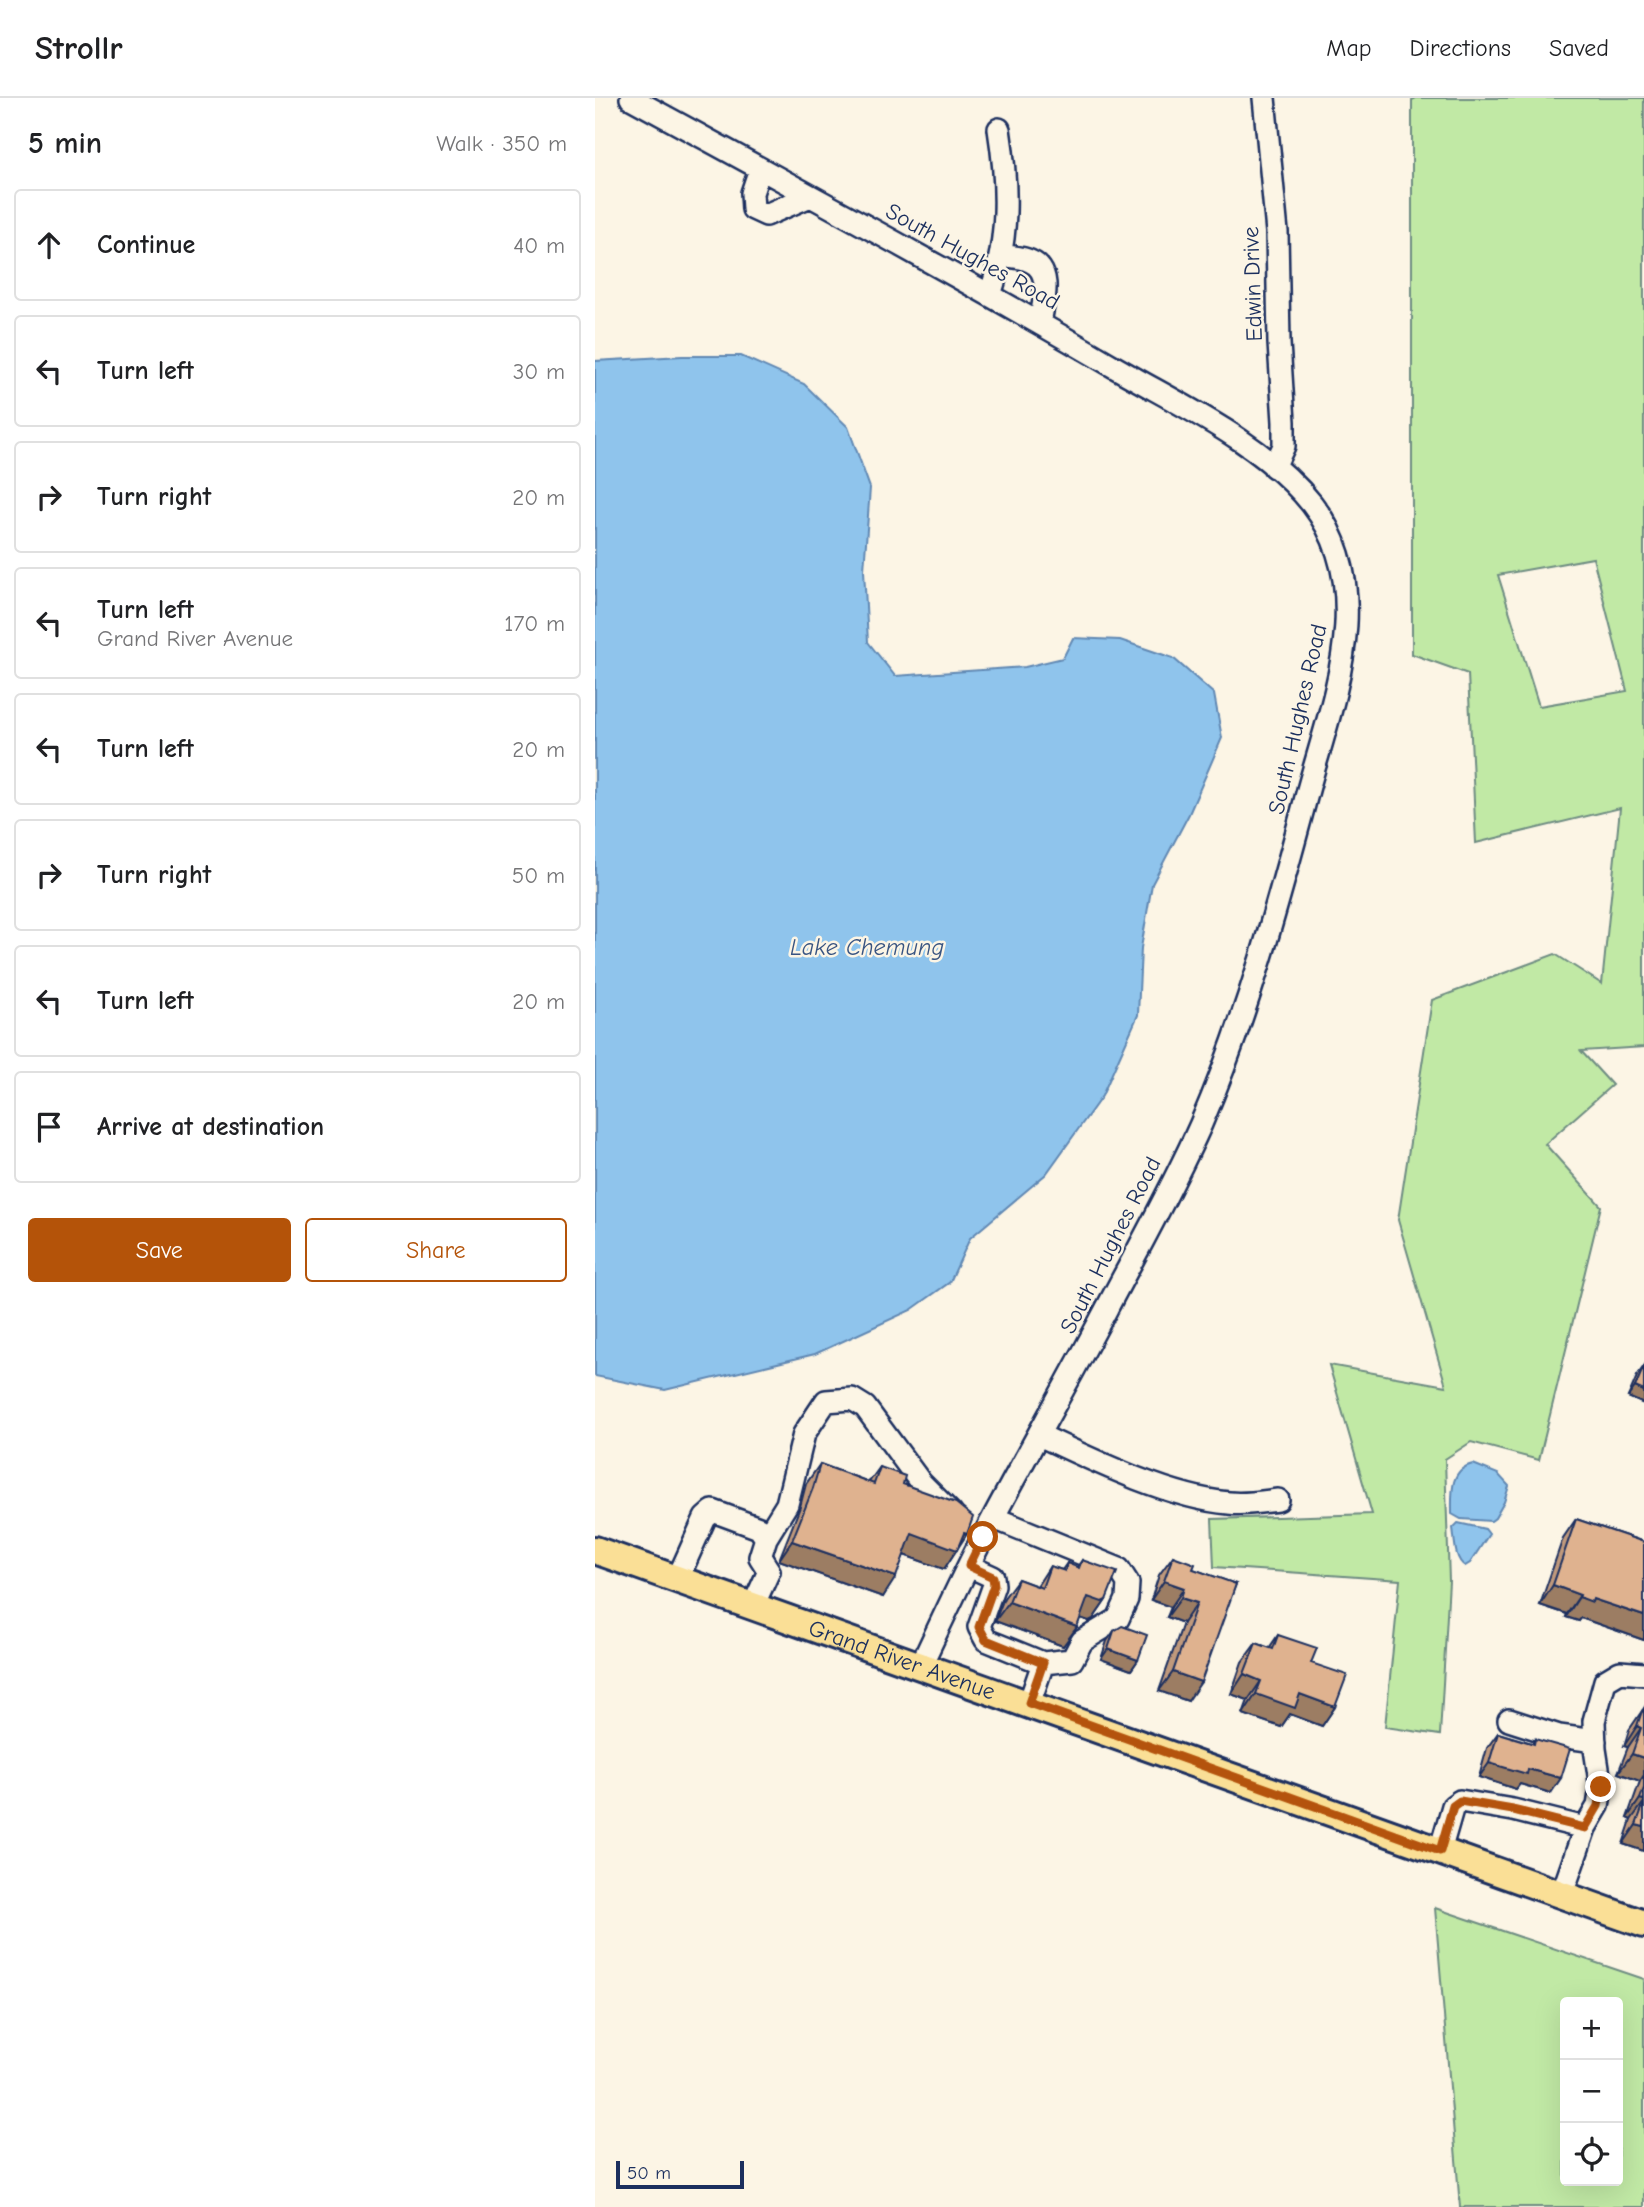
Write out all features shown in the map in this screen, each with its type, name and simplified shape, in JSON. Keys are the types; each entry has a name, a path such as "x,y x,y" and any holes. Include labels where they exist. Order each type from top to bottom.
{"main road":[{"name":"Grand River Avenue","path":"595,1550 1644,1924"}],"street":[{"name":"South Hughes Road","path":"631,98 1040,323 1237,438 1298,488 1318,513 1340,557 1348,604 1336,685 1285,877 1224,1065 1166,1198 983,1537 921,1665"},
{"name":"Edwin Drive","path":"1264,98 1277,232 1284,422 1284,446 1274,467"},
{"path":"990,295 1002,256 1006,202 999,129"},
{"path":"760,169 752,193 753,209 766,215 810,196"},
{"path":"1002,256 1031,261 1044,274 1045,291 1040,323"},
{"path":"753,1606 769,1571 760,1557 766,1538 787,1504 804,1434 826,1401 852,1399 865,1407 935,1498 963,1524 983,1537"},
{"path":"1039,1435 1095,1461 1197,1497 1247,1504 1278,1500"},
{"path":"677,1580 705,1518 713,1511 759,1528 766,1538"},
{"path":"969,1566 993,1577 994,1585 979,1627 986,1640 1043,1663 1072,1660 1082,1642 1118,1619 1126,1599 1128,1583 1119,1569 994,1518"},
{"path":"1029,1703 1043,1663"},
{"path":"1562,1894 1585,1828 1598,1806 1601,1787 1594,1721 1605,1681 1620,1672 1644,1674"},
{"path":"1509,1720 1559,1736 1595,1741"},
{"path":"1440,1851 1453,1806 1460,1801 1513,1810 1585,1828"}],"green space":[{"path":"1644,98 1644,1047 1581,1051 1612,1085 1545,1144 1601,1206 1539,1460 1471,1442 1445,1459 1449,1581 1440,1735 1385,1727 1400,1580 1214,1567 1212,1519 1372,1514 1329,1365 1446,1386 1398,1220 1432,1000 1555,954 1602,984 1620,808 1476,843 1468,674 1412,654 1412,100","holes":["1593,558 1627,691 1539,706 1498,575"]},
{"path":"1435,1908 1644,1979 1644,2207 1460,2207"}],"water":[{"name":"Lake Chemung","path":"741,356 804,384 848,427 870,488 864,570 868,642 895,676 1025,667 1063,658 1073,638 1120,640 1173,658 1214,694 1222,738 1189,814 1152,884 1141,948 1138,1015 1102,1096 1046,1174 970,1238 950,1282 911,1310 815,1354 665,1390 595,1376 595,361"},
{"path":"1473,1464 1498,1474 1509,1486 1504,1502 1491,1521 1461,1519 1452,1514 1452,1491 1456,1477 1465,1467"},
{"path":"1458,1523 1485,1529 1489,1534 1470,1563 1465,1566 1461,1563 1456,1549 1453,1528"}],"building":[{"path":"1644,1366 1644,1391 1635,1387"},
{"path":"820,1464 874,1484 880,1467 905,1476 903,1484 956,1503 973,1517 967,1534 964,1533 957,1550 912,1533 896,1577 792,1541"},
{"path":"1576,1519 1644,1542 1644,1616 1593,1599 1592,1602 1553,1585"},
{"path":"1173,1556 1195,1564 1193,1569 1236,1584 1201,1682 1173,1672 1197,1603 1181,1598 1184,1588 1164,1581"},
{"path":"1082,1560 1117,1572 1106,1600 1102,1602 1088,1597 1077,1627 1009,1602 1018,1579 1042,1588 1050,1566 1065,1571 1067,1563 1079,1568"},
{"path":"1122,1626 1147,1635 1138,1660 1108,1649 1114,1631"},
{"path":"1278,1635 1317,1648 1311,1663 1347,1675 1335,1707 1300,1694 1295,1708 1256,1694 1261,1681 1244,1674 1256,1643 1273,1649"},
{"path":"1642,1711 1644,1758 1632,1754 1641,1728 1637,1726"},
{"path":"1498,1733 1534,1744 1535,1739 1570,1749 1561,1778 1528,1769 1527,1774 1489,1763"},
{"path":"1644,1803 1644,1827 1636,1825"}],"route":[{"path":"983,1537 969,1566 993,1577 994,1585 979,1627 986,1640 1043,1663 1029,1703 1440,1851 1453,1806 1460,1801 1513,1810 1585,1828 1598,1806 1601,1787"}]}
